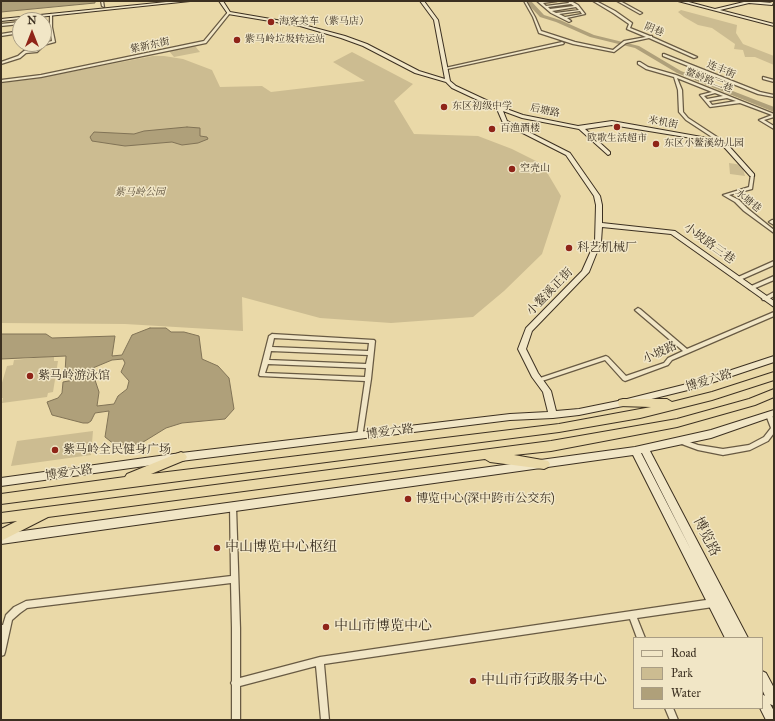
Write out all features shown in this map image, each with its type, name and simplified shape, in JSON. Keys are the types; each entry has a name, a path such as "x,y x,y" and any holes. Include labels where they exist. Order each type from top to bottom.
{"highway":[{"name":"博爱六路","path":"1,499 559,428 640,414 712,396 774,376"},
{"path":"1,518 552,446 677,422 751,402 774,393"},
{"path":"623,403 687,402"},
{"path":"476,455 544,464"},
{"path":"118,483 181,457"},
{"path":"1,535 52,511"}],"street":[{"path":"102,1 103,6"},
{"path":"1,17 155,1"},
{"path":"52,18 188,1"},
{"path":"221,1 229,13"},
{"path":"422,1 436,20 447,68 448,81"},
{"path":"525,1 540,32 574,43 614,51 623,43 651,37"},
{"path":"539,2 556,1"},
{"name":"阴巷","path":"594,1 610,9 631,24 628,28 695,56"},
{"path":"618,1 641,13"},
{"path":"680,1 774,25"},
{"path":"713,10 750,1 773,3"},
{"path":"766,1 773,3"},
{"path":"539,2 556,14 570,21"},
{"path":"545,7 570,2 577,6 584,14 565,18"},
{"path":"550,10 577,6"},
{"path":"556,14 581,10"},
{"name":"紫新东街","path":"1,81 26,79 205,42 229,13"},
{"name":"后塘路","path":"229,13 300,25 343,37 365,45 417,72 448,81 454,87 499,108 522,116 580,128 612,123"},
{"path":"1,20 12,20"},
{"path":"1,25 12,24"},
{"path":"52,32 54,41 52,42"},
{"path":"1,35 12,33"},
{"path":"447,68 562,43"},
{"path":"1,63 19,57 25,52"},
{"name":"连丰街","path":"664,56 752,91 774,96"},
{"name":"鳌岭路二巷","path":"639,63 647,68 675,76 774,116"},
{"path":"675,76 680,90 681,112 687,119 716,138 719,143 726,146 752,175"},
{"path":"764,78 774,81"},
{"path":"715,92 702,95 711,106 739,102"},
{"path":"706,100 727,96"},
{"name":"小鳌溪正街","path":"499,108 505,122 568,154 597,196 599,205 598,242 585,272 529,330 522,349 539,380 547,391 553,415"},
{"name":"鳌岭路二巷","path":"774,116 760,120 774,128"},
{"name":"米机街","path":"612,123 711,140 719,143"},
{"path":"580,128 608,153"},
{"name":"水塘巷","path":"752,175 751,188 725,195 737,201 774,232"},
{"name":"小坡路三巷","path":"598,224 673,232 774,305"},
{"path":"738,279 774,263"},
{"path":"751,288 774,278"},
{"path":"765,299 774,294"},
{"path":"638,310 687,352"},
{"name":"小坡路","path":"539,380 606,358 625,379 666,364 670,360 687,352 774,314"},
{"path":"360,436 368,380 372,341 272,336 262,375 368,380"},
{"path":"269,349 371,353"},
{"name":"博爱六路","path":"1,482 181,457 510,417 579,412 696,385 774,359"},
{"path":"265,362 369,366"},
{"path":"1,539 640,450 711,434 772,414 774,428 766,439 750,447 723,452 698,447 680,441"},
{"name":"博览路","path":"640,450 730,637"},
{"name":"博览路","path":"640,450 741,637"},
{"path":"233,506 236,720"},
{"path":"1,652 3,629 9,618 17,610 26,605 234,579"},
{"path":"235,684 320,661 713,603"},
{"path":"632,615 642,637"},
{"path":"320,661 325,720"},
{"path":"763,679 774,700"},
{"path":"763,702 772,720"},
{"path":"669,709 674,720"}],"green space":[{"path":"681,10 737,25 736,33 743,44 774,56 774,65 755,57 745,57 743,50 734,49 735,44 712,28 698,25 684,17 678,12"},
{"path":"195,46 200,52 174,57 169,51"},
{"name":"紫马岭公园","path":"352,52 413,84 394,101 414,134 478,136 512,149 542,164 561,196 542,254 504,291 473,317 391,323 320,318 242,297 243,331 125,324 1,323 1,83 33,79 153,56 164,56 183,59 212,70 220,87 262,86 271,92 365,81 333,62"},
{"path":"729,163 742,165 745,176 730,174"},
{"name":"紫马岭游泳馆","path":"54,356 54,361 58,361 53,392 48,393 47,397 2,403 3,398 1,398 1,386 7,366 13,365 14,360"},
{"path":"93,431 91,455 11,466 17,441"}],"water":[{"path":"1,1 95,1 95,3 1,12"},
{"path":"187,127 200,128 200,136 207,137 208,139 198,143 182,145 172,142 125,146 92,141 90,137 94,132 134,134 144,131"},
{"path":"150,328 166,328 171,332 184,332 199,336 202,359 218,366 229,378 234,409 225,419 182,423 166,428 140,444 115,445 105,437 109,411 95,413 91,421 88,423 83,423 52,415 47,402 58,398 62,393 63,382 84,378 95,380 99,392 97,406 114,404 118,396 127,389 129,381 121,372 125,363 123,359 112,360 88,370 65,372 66,356 1,359 1,334 46,334 52,338 115,336 112,356 122,355 132,335"}],"waterway":[{"path":"528,1 542,16 558,21 592,36 637,47 679,72 774,110"}],"place":[{"name":"海客美车（紫马店）","path":"271,22"},
{"name":"紫马岭垃圾转运站","path":"237,40"},
{"name":"东区初级中学","path":"444,107"},
{"name":"欧歌生活超市","path":"617,127"},
{"name":"百渔酒楼","path":"492,129"},
{"name":"东区小鳌溪幼儿园","path":"656,144"},
{"name":"空壳山","path":"512,169"},
{"name":"科艺机械厂","path":"569,248"},
{"name":"紫马岭游泳馆","path":"30,376"},
{"name":"紫马岭全民健身广场","path":"55,450"},
{"name":"博览中心(深中跨市公交东)","path":"408,499"},
{"name":"中山博览中心枢纽","path":"217,548"},
{"name":"中山市博览中心","path":"326,627"},
{"name":"中山市行政服务中心","path":"473,681"}]}
